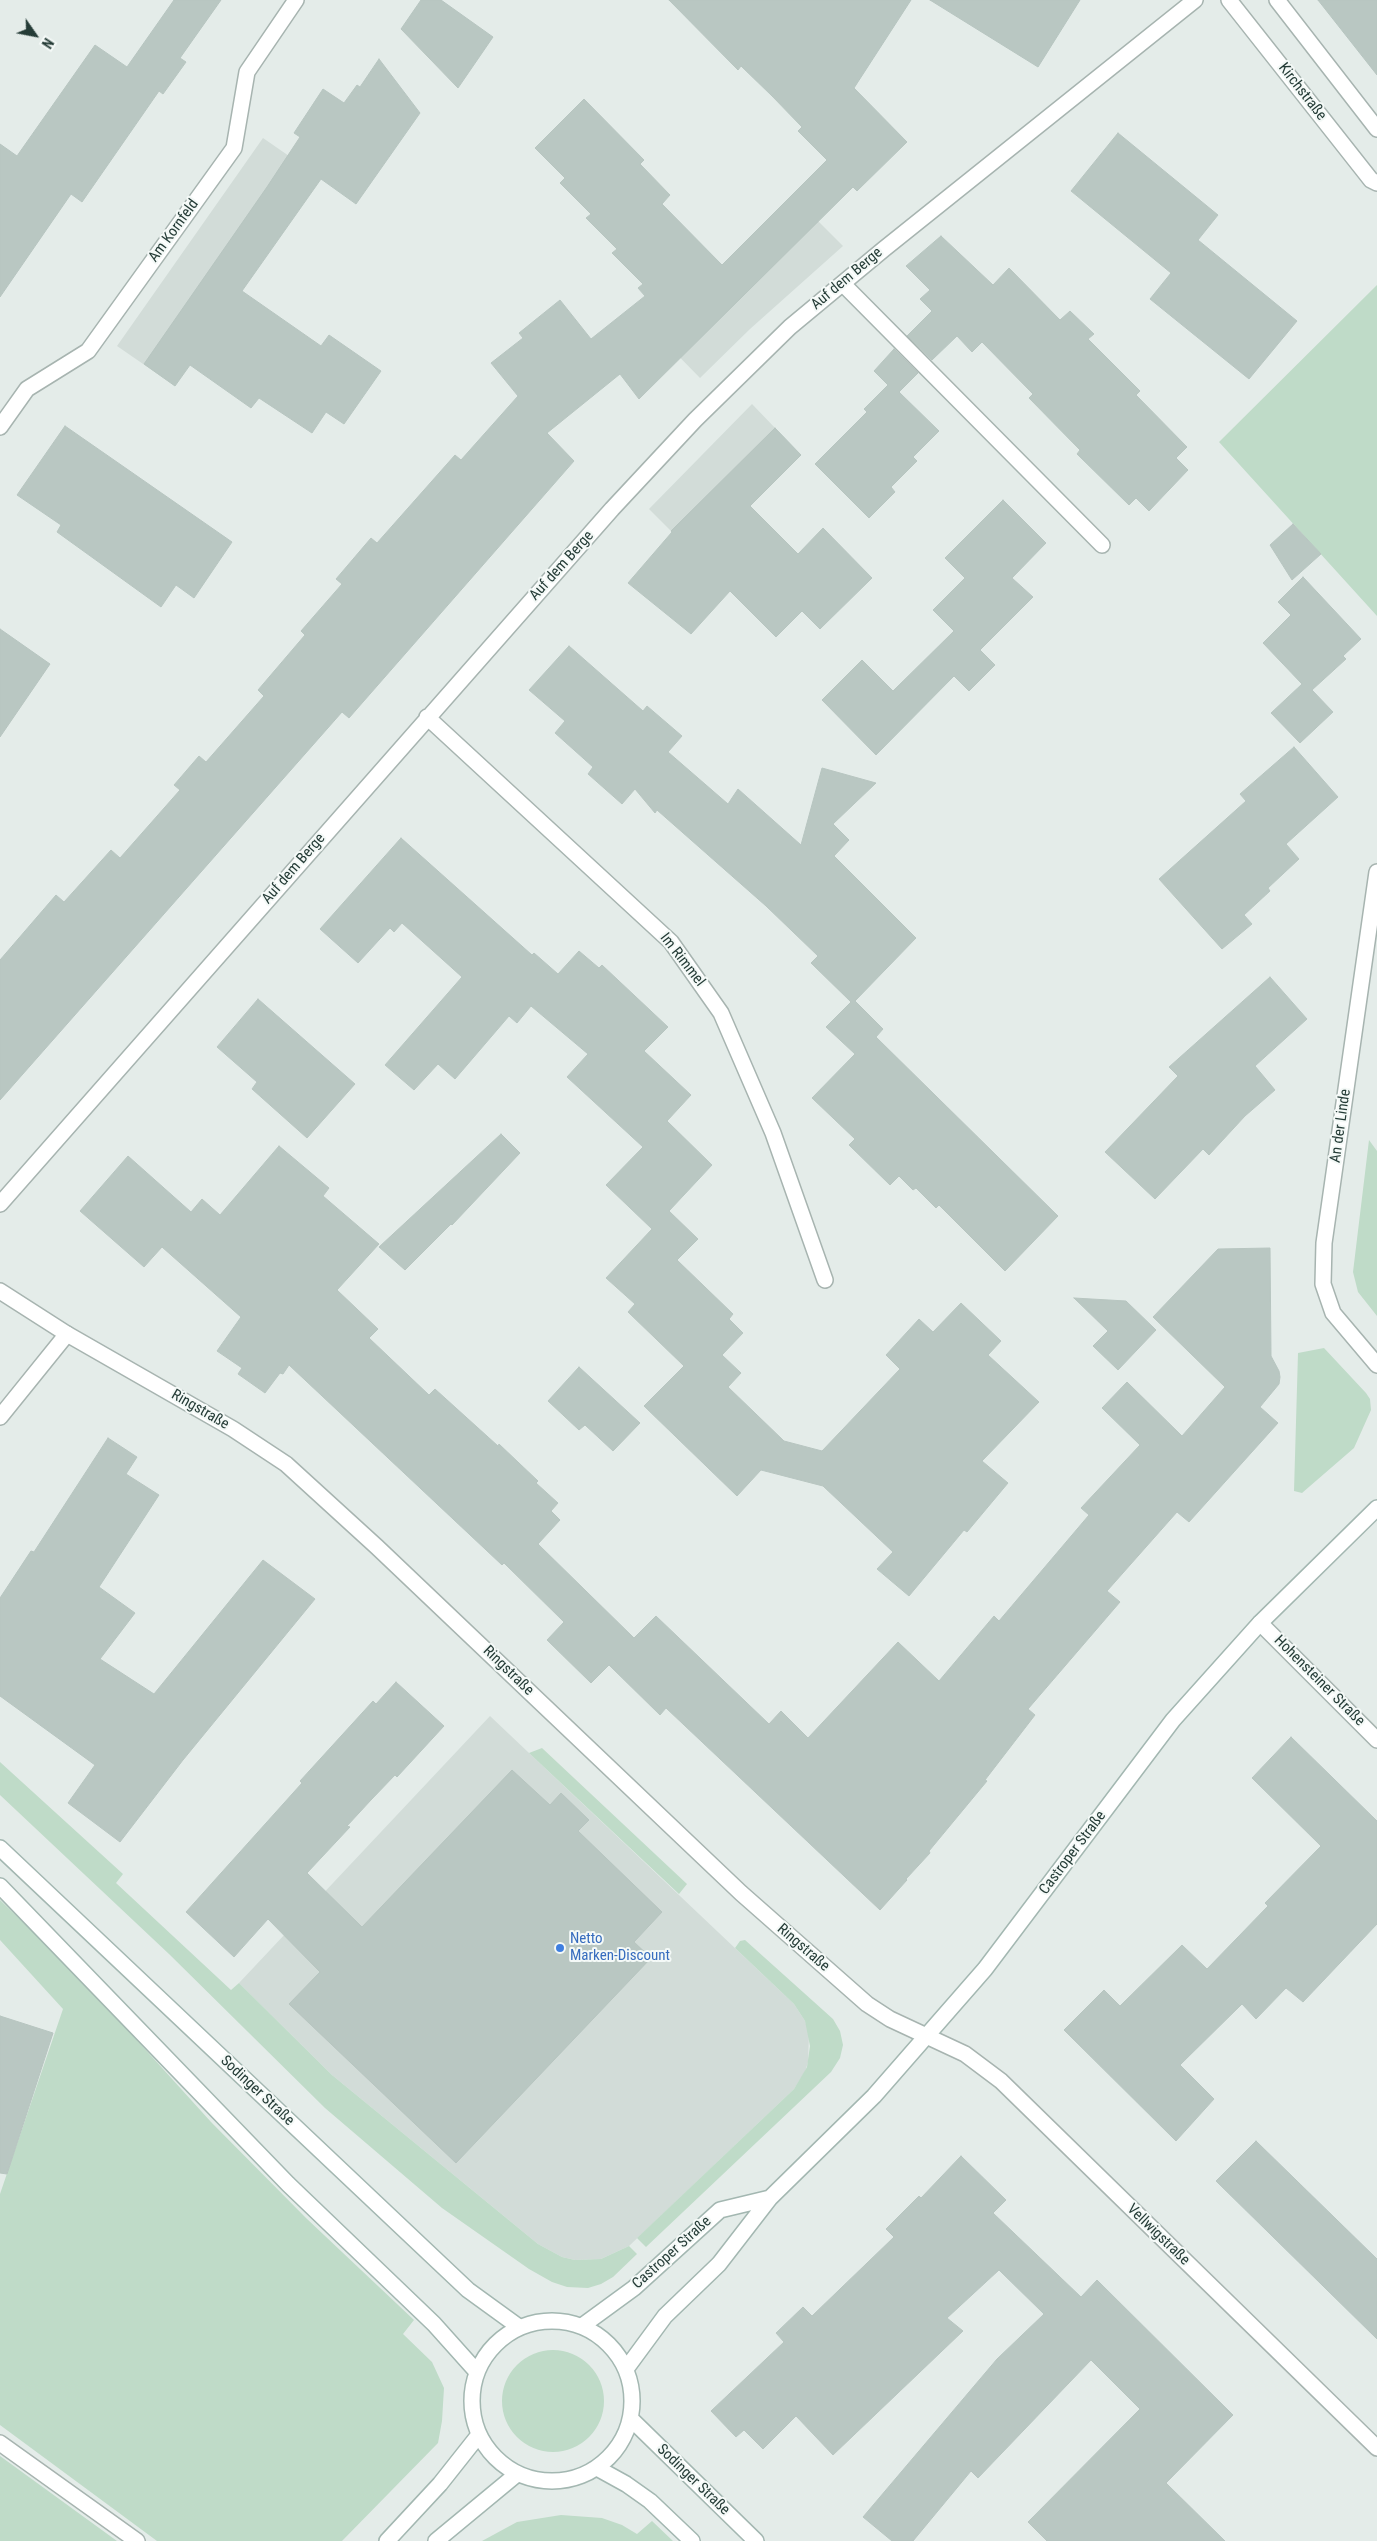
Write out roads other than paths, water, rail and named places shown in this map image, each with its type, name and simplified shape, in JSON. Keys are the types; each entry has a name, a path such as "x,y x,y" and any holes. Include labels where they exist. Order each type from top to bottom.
{"street":[{"name":"Am Kornfeld","path":"0,427 26,389 88,351 234,148 247,72 296,0"},
{"name":"Auf dem Berge","path":"0,1204 427,717 612,509 695,420 790,328 842,284 1194,0"},
{"name":"Kirchstraße","path":"1230,0 1371,180 1377,183"},
{"path":"1277,0 1377,129"},
{"path":"842,284 1102,544"},
{"name":"Im Rimmel","path":"427,717 671,942 721,1013 772,1133 825,1280"},
{"name":"An der Linde","path":"1377,872 1324,1243 1323,1284 1334,1313 1377,1364"},
{"name":"Ringstraße","path":"0,1291 67,1334 233,1430 286,1464 384,1554 741,1892 867,2004 890,2019 928,2036"},
{"path":"0,1417 67,1334"},
{"name":"Castroper Straße","path":"626,2370 665,2316 718,2264 770,2198 874,2096 985,1969 1173,1720 1260,1623 1377,1508"},
{"name":"Hohensteiner Straße","path":"1260,1623 1377,1740"},
{"name":"Sodinger Straße","path":"0,1848 468,2290 520,2327"},
{"path":"0,1886 288,2184 434,2324 477,2372"},
{"name":"Vellwigstraße","path":"928,2036 965,2054 1001,2082 1377,2448"},
{"name":"Castroper Straße","path":"582,2326 634,2288 720,2210 770,2198"},
{"path":"550,2320 582,2326 600,2336 616,2351 626,2370 633,2394 631,2419 624,2438 612,2455 597,2468 578,2478 558,2482 537,2481 517,2474 494,2458 478,2436 472,2415 471,2393 477,2372 494,2345 520,2327 550,2320"},
{"name":"Sodinger Straße","path":"631,2419 756,2541"},
{"path":"387,2541 440,2484 478,2436"},
{"path":"0,2443 137,2541"},
{"path":"597,2468 626,2484 650,2502 692,2541"},
{"path":"436,2541 517,2474"}],"place":[{"name":"Netto Marken-Discount","path":"560,1948"}]}
